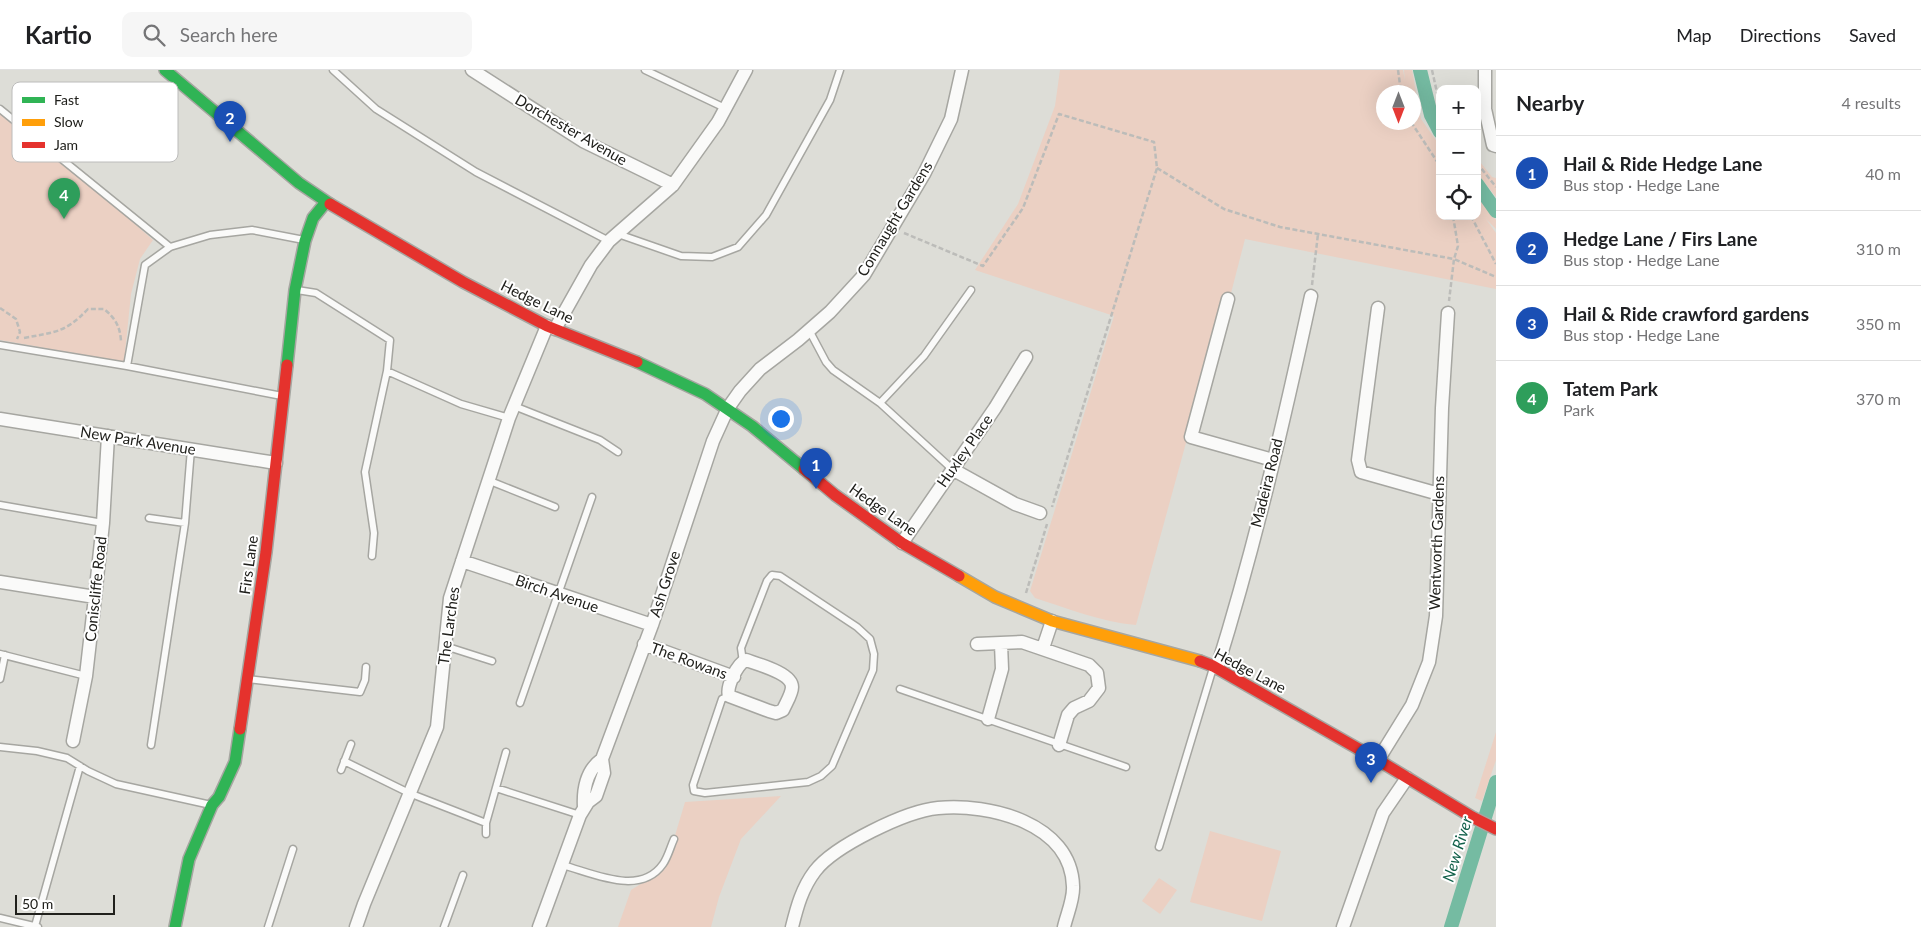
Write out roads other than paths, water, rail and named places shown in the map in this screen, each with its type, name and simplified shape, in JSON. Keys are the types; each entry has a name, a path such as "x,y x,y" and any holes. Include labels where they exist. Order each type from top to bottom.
{"main road":[{"name":"Hedge Lane","path":"165,70 299,183 326,202 463,282 551,328 656,370 705,394 752,426 835,495 902,543 996,597 1052,621 1184,656 1215,667 1378,760 1472,817 1496,829"},
{"name":"Firs Lane","path":"175,927 189,859 212,805 219,797 235,762 266,552 295,290 305,240 313,218 326,202"}],"street":[{"name":"Dorchester Avenue","path":"472,70 583,141 673,185"},
{"name":"The Larches","path":"356,927 437,727 450,598 490,481 511,412 551,328 591,265 613,237 673,185 718,122 746,70"},
{"name":"Connaught Gardens","path":"728,408 738,393 760,369 830,312 864,275 924,174 951,119 962,70"},
{"path":"1484,70 1485,109 1493,145 1496,146"},
{"name":"Madeira Road","path":"1215,667 1235,612 1311,296"},
{"path":"1228,299 1191,437 1273,460"},
{"path":"1378,308 1358,460 1361,472 1438,494"},
{"name":"Wentworth Gardens","path":"1378,760 1412,705 1429,662 1436,616 1438,494 1448,313"},
{"name":"Huxley Place","path":"902,543 995,408 1026,357"},
{"name":"Ash Grove","path":"539,927 582,811 583,792 594,764 602,759 652,625 713,441 728,408"},
{"name":"New Park Avenue","path":"0,419 276,463"},
{"name":"Coniscliffe Road","path":"73,741 86,676 103,522 108,436"},
{"path":"952,469 1015,504 1040,513"},
{"name":"Birch Avenue","path":"462,561 652,625"},
{"path":"0,582 95,597"},
{"path":"1043,648 1052,621"},
{"path":"977,644 1022,642 1089,665 1097,673 1099,688 1089,701 1074,708 1068,715 1059,745"},
{"name":"The Rowans","path":"644,644 734,677"},
{"path":"988,719 1002,669 1001,644"},
{"path":"746,660 783,674 790,680 792,688 783,710 770,711 729,696 728,692 734,677 746,660"},
{"path":"1343,927 1383,813 1406,778"},
{"path":"792,927 799,899 816,871 840,848 898,820 936,808 967,806 998,812 1030,823 1052,839 1067,859 1073,887 1064,927"}],"lane":[{"path":"333,70 376,109 476,172 613,237 681,256 712,257 738,248 766,215 830,100 840,70"},
{"path":"644,70 725,108"},
{"path":"0,109 12,119"},
{"path":"65,162 170,247"},
{"path":"127,366 145,265 170,247 210,235 252,230 305,240"},
{"path":"295,290 316,293 390,340 387,371 365,472 374,532 372,556"},
{"path":"880,403 924,356 971,290"},
{"path":"809,330 826,362 833,370 880,403 952,469"},
{"path":"0,344 283,396"},
{"path":"387,371 461,404 511,412 600,440 618,452"},
{"path":"151,745 185,523 191,448"},
{"path":"490,481 555,507"},
{"path":"520,703 592,497"},
{"path":"0,506 103,522"},
{"path":"149,518 185,523"},
{"path":"729,696 722,699 692,785 694,791 705,793 808,782 821,776 832,766 873,670 874,654 870,639 857,627 780,576 772,575 767,581 741,648 743,662"},
{"path":"445,646 492,661"},
{"path":"0,679 3,655 86,676"},
{"path":"248,679 360,692 365,680 366,667"},
{"path":"1159,847 1215,667"},
{"path":"900,689 1126,767"},
{"path":"341,770 351,744"},
{"path":"0,747 38,751 67,758 116,784 212,805"},
{"path":"486,834 486,823 506,752"},
{"path":"344,761 409,793 486,823"},
{"path":"0,918 37,926 80,766"},
{"path":"496,788 582,811"},
{"path":"562,865 625,882 638,881 657,872 664,863 674,840"},
{"path":"268,927 293,849"},
{"path":"444,927 463,875"}],"waterway":[{"name":"New River","path":"1420,70 1431,115 1439,130"},
{"name":"New River","path":"1481,190 1496,211"},
{"name":"New River","path":"1451,927 1496,782"}],"place":[{"name":"Hedge Lane / Firs Lane","path":"230,142"},
{"name":"Tatem Park","path":"64,219"},
{"name":"Hail & Ride Hedge Lane","path":"816,489"},
{"name":"Hail & Ride crawford gardens","path":"1371,783"}]}
